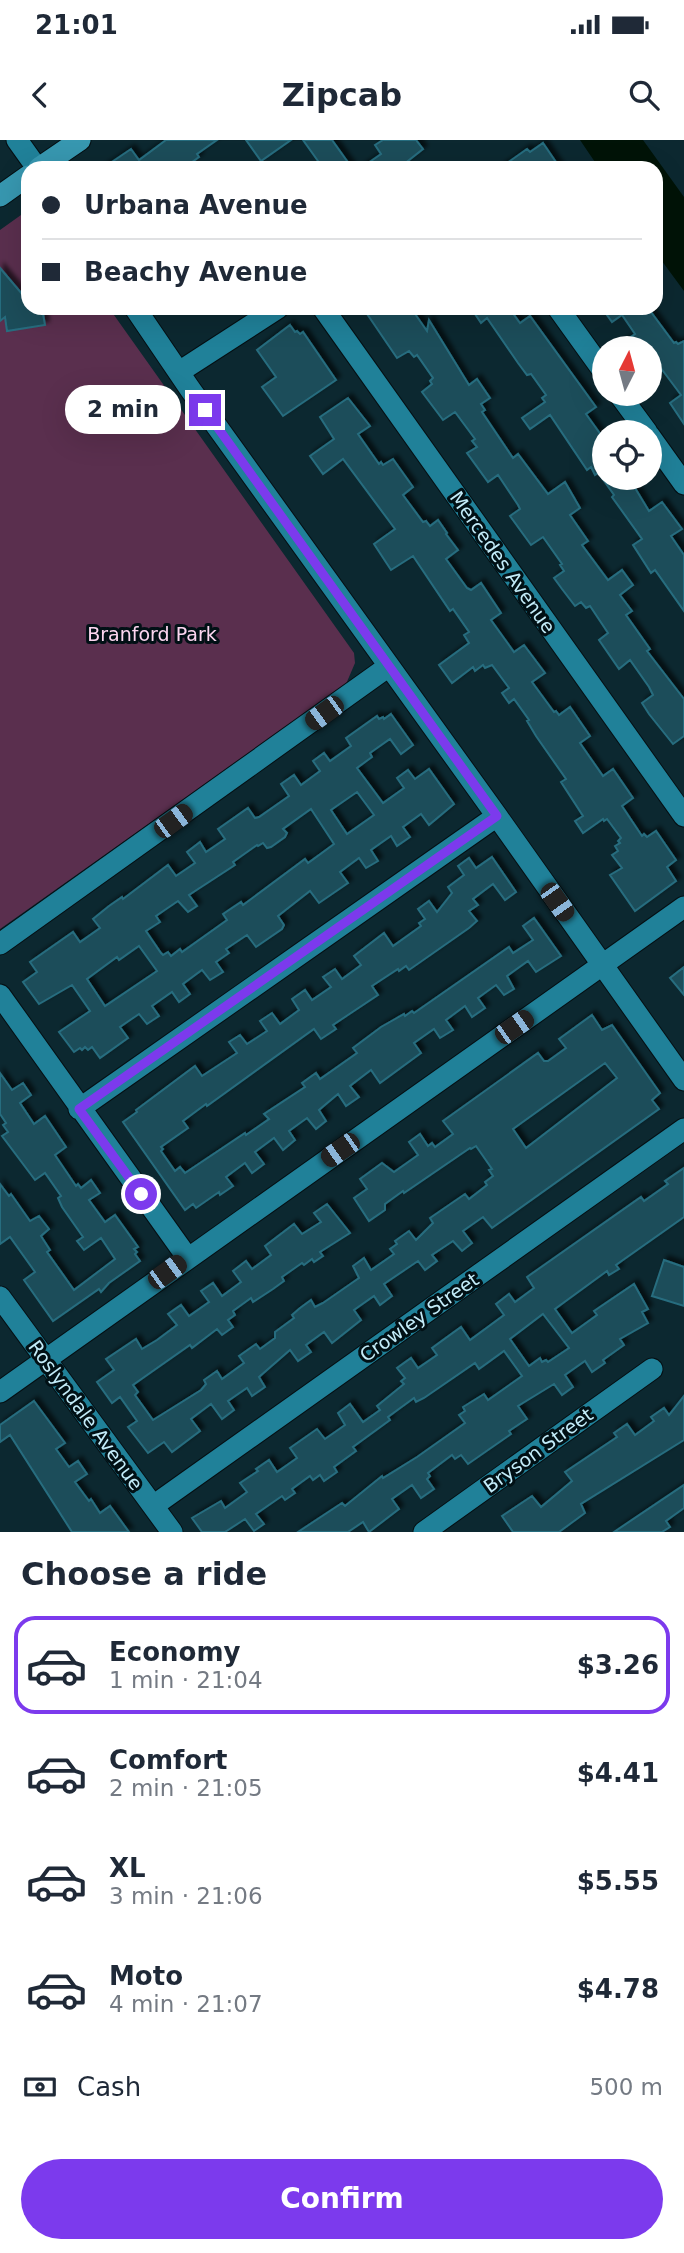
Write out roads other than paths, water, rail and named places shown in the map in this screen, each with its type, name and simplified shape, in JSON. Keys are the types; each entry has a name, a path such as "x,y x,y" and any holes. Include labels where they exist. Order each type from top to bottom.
{"main road":[{"path":"48,161 80,140"},
{"path":"0,196 21,181"}],"street":[{"path":"17,140 33,161"},
{"path":"140,315 684,1080"},
{"path":"179,372 267,315"},
{"name":"Mercedes Avenue","path":"328,315 684,816"},
{"path":"563,315 592,355"},
{"path":"662,453 684,484"},
{"path":"0,944 389,666"},
{"path":"79,1109 497,816"},
{"path":"0,1392 684,907"},
{"path":"0,995 187,1257"},
{"name":"Crowley Street","path":"153,1506 684,1129"},
{"name":"Roslyndale Avenue","path":"0,1297 172,1532"},
{"name":"Bryson Street","path":"424,1532 652,1369"}],"park label":[{"name":"Branford Park","path":"152,634"}]}
